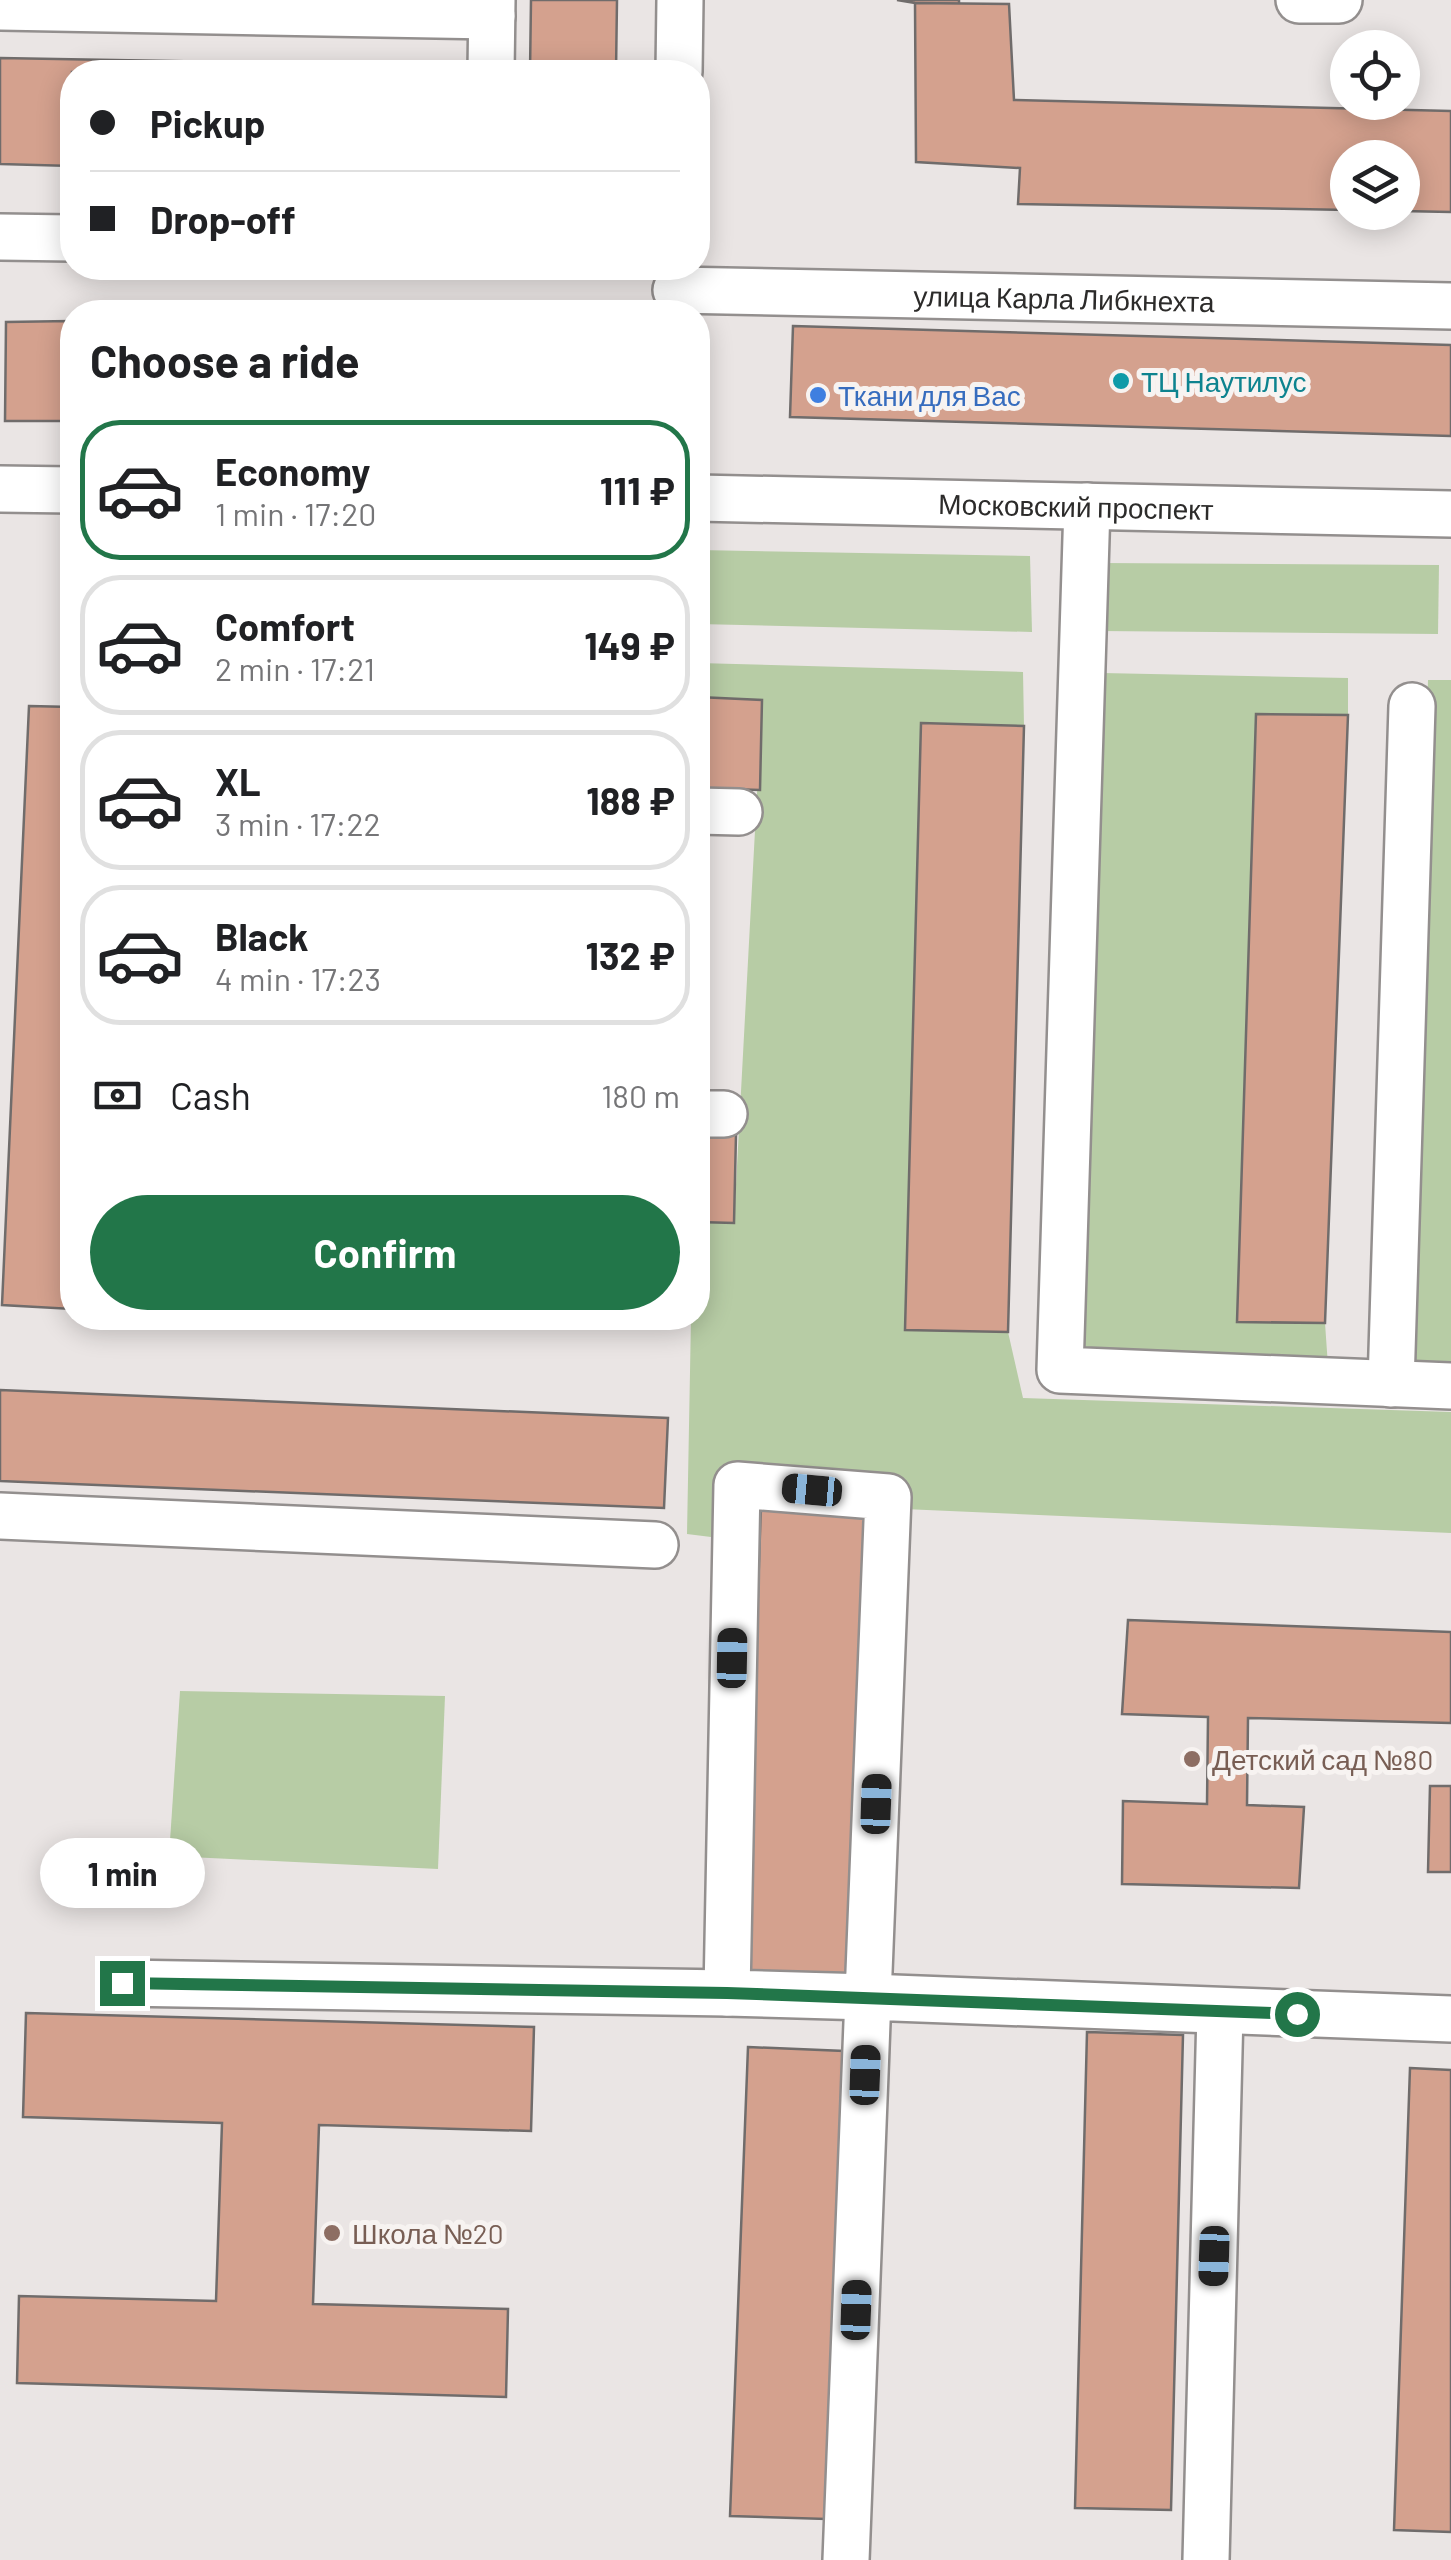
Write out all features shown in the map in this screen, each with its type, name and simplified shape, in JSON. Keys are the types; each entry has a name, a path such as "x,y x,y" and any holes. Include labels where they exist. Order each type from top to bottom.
{"street":[{"path":"679,60 680,0"},
{"path":"1299,0 1339,0"},
{"path":"0,7 492,8 491,60"},
{"path":"0,237 60,238"},
{"name":"улица Карла Либкнехта","path":"676,290 1451,306"},
{"path":"0,489 60,490"},
{"name":"Московский проспект","path":"710,498 1451,514"},
{"path":"1087,506 1060,1370 1451,1386"},
{"path":"1391,1384 1412,706"},
{"path":"727,1993 737,1484 888,1497 846,2560"},
{"path":"0,1516 655,1545"},
{"path":"122,1983 727,1993 1451,2019"},
{"path":"1206,2560 1220,2012"}],"green space":[{"path":"710,550 1030,556 1032,632 710,624"},
{"path":"1100,563 1439,565 1438,634 1099,631"},
{"path":"710,663 1023,672 1024,726 905,1329 1008,1332 1023,1398 1451,1412 1451,1533 904,1509 732,1478 727,1539 687,1534 691,1330 710,1330 710,1222 734,1222 762,700 710,698"},
{"path":"1102,673 1348,678 1348,715 1256,715 1237,1321 1325,1323 1328,1366 1083,1353"},
{"path":"1428,680 1451,680 1451,1368 1409,1366"},
{"path":"180,1691 445,1696 438,1869 169,1856"}],"building":[{"path":"531,0 617,0 616,60 530,60"},
{"path":"897,0 959,0 959,4 915,3"},
{"path":"915,3 1009,4 1014,100 1330,108 1330,120 1420,120 1420,110 1451,111 1451,212 1420,211 1420,140 1330,140 1330,210 1018,204 1020,168 916,162"},
{"path":"0,58 111,60 60,60 60,166 0,164"},
{"path":"60,321 60,421 5,421 6,322"},
{"name":"ТЦ Наутилус","path":"793,326 1451,345 1451,436 790,417"},
{"path":"710,698 762,700 760,790 710,788"},
{"path":"29,706 60,707 60,1308 2,1305"},
{"path":"1256,714 1348,715 1325,1323 1237,1322"},
{"path":"921,723 1024,726 1008,1332 905,1330"},
{"path":"710,1133 736,1134 734,1223 710,1222"},
{"path":"0,1390 668,1418 664,1508 0,1481"},
{"path":"761,1503 866,1510 850,1982 745,1979"},
{"path":"1128,1620 1451,1632 1451,1723 1248,1718 1247,1805 1304,1807 1299,1888 1122,1884 1123,1801 1207,1804 1208,1717 1122,1714"},
{"path":"1430,1786 1451,1786 1451,1872 1428,1872"},
{"path":"26,2013 534,2027 531,2131 319,2125 313,2304 508,2309 506,2397 17,2383 19,2296 216,2301 222,2123 23,2117"},
{"path":"1087,2032 1183,2035 1171,2510 1075,2508"},
{"path":"748,2047 844,2051 826,2519 730,2516"},
{"path":"1410,2068 1451,2070 1451,2532 1394,2530"}],"place":[{"name":"ТЦ Наутилус","path":"1121,381"},
{"name":"Ткани для Вас","path":"818,395"},
{"name":"Детский сад №80","path":"1192,1759"},
{"name":"Школа №20","path":"332,2233"}],"route":[{"path":"122,1983 727,1993 1297,2014"}]}
